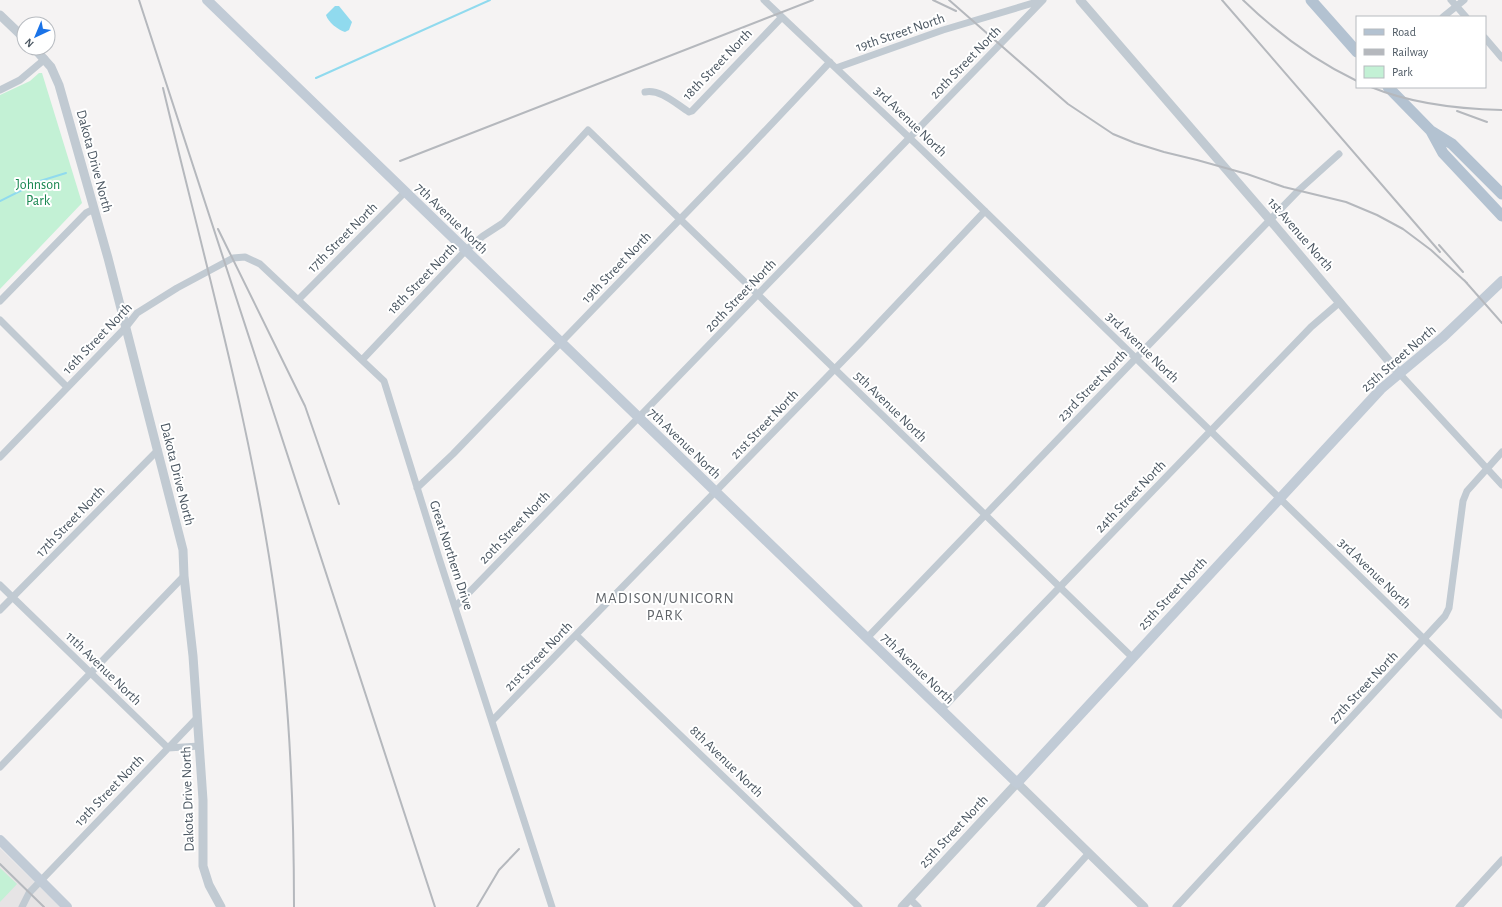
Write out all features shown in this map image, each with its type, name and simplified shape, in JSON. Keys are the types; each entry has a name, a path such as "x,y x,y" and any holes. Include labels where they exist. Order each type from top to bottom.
{"main road":[{"name":"7th Avenue North","path":"207,0 638,418 1017,782"},
{"path":"1312,0 1356,51"},
{"path":"1389,88 1431,131 1452,144 1502,194"},
{"path":"1431,131 1443,153 1502,216"},
{"name":"25th Street North","path":"1017,782 1381,389 1442,338 1502,281"},
{"path":"0,840 67,907"}],"street":[{"name":"3rd Avenue North","path":"764,0 909,138 1502,715"},
{"name":"19th Street North","path":"836,68 950,28 1042,0"},
{"name":"20th Street North","path":"454,607 1042,0"},
{"name":"1st Avenue North","path":"1080,0 1271,221 1399,373 1502,485"},
{"path":"1451,0 1465,16"},
{"path":"1444,16 1464,0"},
{"path":"0,15 16,30"},
{"name":"18th Street North","path":"645,92 652,91 658,93 689,112 692,111 782,17"},
{"path":"1486,39 1502,58"},
{"path":"0,90 20,80 45,59 42,56"},
{"name":"Dakota Drive North","path":"45,59 59,85 126,327 183,550 184,576 193,656 200,746 203,800 203,866 209,885 221,907"},
{"name":"19th Street North","path":"417,488 453,454 561,343 830,62"},
{"name":"18th Street North","path":"362,360 466,250 483,236 504,223 588,130"},
{"name":"5th Avenue North","path":"588,130 1132,657"},
{"name":"23rd Street North","path":"867,638 1136,358 1271,221 1299,190 1339,154"},
{"name":"17th Street North","path":"298,300 404,192"},
{"path":"0,302 86,213 94,210"},
{"name":"21st Street North","path":"492,721 716,492 984,211"},
{"name":"16th Street North","path":"0,457 126,327 137,313 233,258 245,257 252,259"},
{"name":"Great Northern Drive","path":"252,259 260,264 384,381 454,607 552,907"},
{"name":"24th Street North","path":"941,710 1311,327 1340,302"},
{"path":"0,320 67,387"},
{"name":"17th Street North","path":"0,610 158,450"},
{"name":"27th Street North","path":"1176,907 1425,640 1445,616 1448,608 1463,501 1466,491 1502,452"},
{"path":"0,767 184,576"},
{"name":"11th Avenue North","path":"0,584 168,748"},
{"name":"8th Avenue North","path":"576,635 859,907"},
{"name":"19th Street North","path":"22,907 25,899 40,881 197,718"},
{"path":"168,748 200,746"},
{"name":"7th Avenue North","path":"1017,782 1144,907"},
{"name":"25th Street North","path":"902,907 1017,782"},
{"path":"1040,907 1089,853"},
{"path":"1459,907 1502,860"},
{"path":"910,899 918,907"}],"shaded area":[{"path":"0,848 60,907 0,907"}],"green space":[{"name":"Johnson Park","path":"39,73 42,73 82,203 0,289 0,95 30,81"},
{"path":"0,868 17,884 0,902"}],"water":[{"path":"335,6 339,6 352,22 349,30 345,32 334,25 326,15"}],"waterway":[{"path":"316,78 490,0"},
{"path":"0,201 40,181 66,173"}],"railway":[{"path":"139,0 435,907"},
{"path":"400,161 813,0"},
{"path":"933,0 956,11"},
{"path":"949,0 1068,104 1113,134 1164,152 1247,174 1284,187 1346,202 1377,215 1403,229 1431,250 1467,283"},
{"path":"1222,0 1440,252"},
{"path":"1243,0 1269,24 1311,55 1326,65 1356,80"},
{"path":"163,88 241,408 266,538 281,641 288,717 292,793 294,907"},
{"path":"1374,88 1403,98 1452,107 1502,110"},
{"path":"1457,111 1487,122"},
{"path":"218,229 305,406 339,504"},
{"path":"1439,245 1463,272"},
{"path":"1464,280 1502,323"},
{"path":"477,907 499,870 519,849"},
{"path":"0,864 44,907"}],"district":[{"name":"MADISON/UNICORN PARK","path":"665,606"}]}
